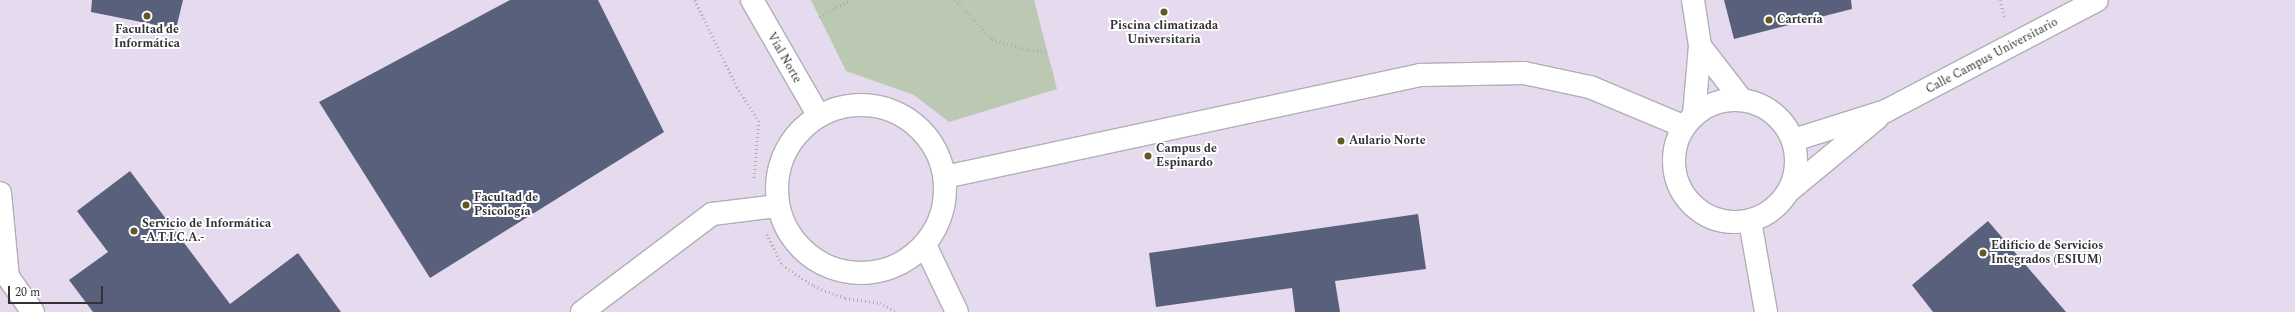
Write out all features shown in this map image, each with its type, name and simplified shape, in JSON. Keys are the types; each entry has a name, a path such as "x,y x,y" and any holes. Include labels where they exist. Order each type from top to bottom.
{"street":[{"name":"Vial Norte","path":"752,0 818,115"},
{"path":"1689,120 1716,102 1741,99 1774,112 1794,140 1798,166 1790,190 1774,209 1750,221 1723,221 1698,210 1684,196 1676,179 1673,160 1689,120 1700,46 1693,0"},
{"name":"Calle Campus Universitario","path":"1794,140 1886,111 2097,0"},
{"path":"1700,46 1741,99"},
{"path":"945,177 1420,75 1524,73 1590,87 1689,120"},
{"path":"846,105 876,106 904,116 927,135 942,162 945,177 945,201 938,225 925,246 900,265 870,274 839,272 810,258 789,235 777,206 777,171 789,145 818,115 846,105"},
{"name":"Calle Campus Universitario","path":"1790,190 1886,111"},
{"path":"0,193 8,277 33,312"},
{"path":"582,312 712,214 777,206"},
{"path":"1750,221 1766,312"},
{"path":"925,246 956,312"}],"path":[{"path":"819,17 850,0"},
{"path":"955,0 992,39 1029,50 1047,52"}],"shaded area":[{"name":"Campus de Espinardo","path":"0,0 2295,0 2295,312 0,312"}],"green space":[{"path":"811,0 1034,0 1057,89 949,122 914,95 846,71"}],"building":[{"name":"Facultad de Informática","path":"92,0 183,0 176,29 91,12"},
{"name":"Facultad de Psicología","path":"510,0 598,0 664,132 430,278 319,102"},
{"name":"Cartería","path":"1724,0 1851,0 1852,9 1734,39"},
{"name":"Servicio de Informática -A.T.I.C.A.-","path":"130,171 230,304 298,253 341,312 93,312 69,280 108,252 77,211"},
{"path":"1418,214 1426,269 1335,281 1340,312 1295,312 1292,288 1156,307 1149,253"},
{"name":"Edificio de Servicios Integrados (ESIUM)","path":"1988,221 2066,312 1933,312 1912,285"}],"place":[{"name":"Piscina climatizada Universitaria","path":"1164,12"},
{"name":"Facultad de Informática","path":"147,16"},
{"name":"Cartería","path":"1769,20"},
{"name":"Aulario Norte","path":"1341,141"},
{"name":"Campus de Espinardo","path":"1148,156"},
{"name":"Facultad de Psicología","path":"466,205"},
{"name":"Servicio de Informática -A.T.I.C.A.-","path":"134,231"},
{"name":"Edificio de Servicios Integrados (ESIUM)","path":"1983,253"}]}
